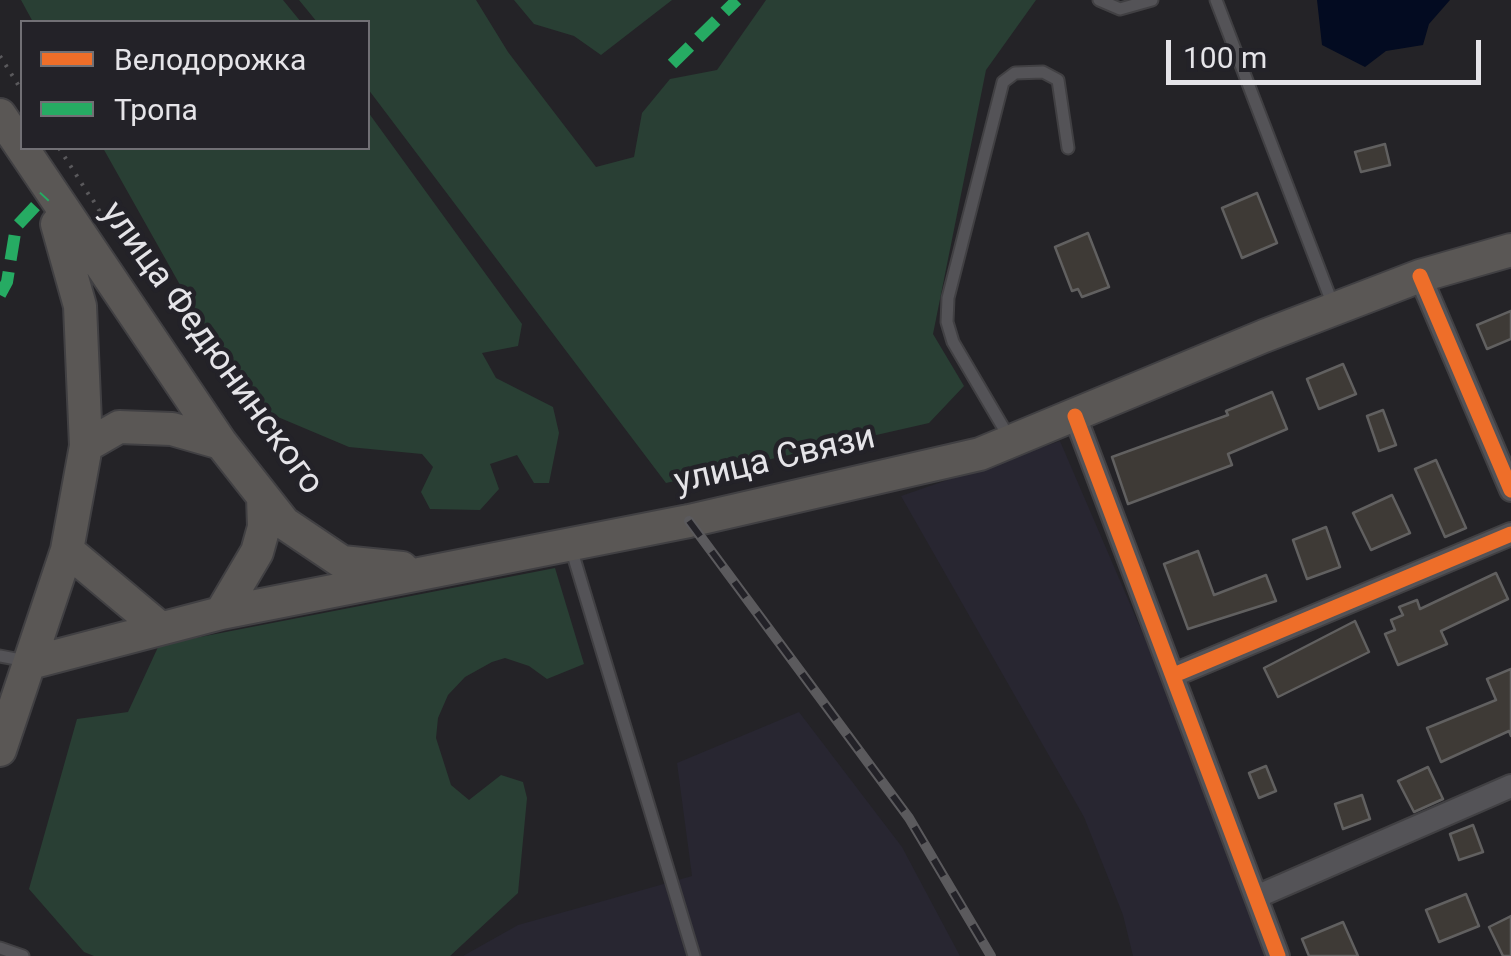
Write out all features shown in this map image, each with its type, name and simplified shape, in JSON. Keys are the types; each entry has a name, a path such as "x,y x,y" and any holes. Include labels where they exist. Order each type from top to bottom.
{"main road":[{"name":"улица Федюнинского","path":"0,115 20,146"},
{"name":"улица Федюнинского","path":"23,150 221,443 263,497 308,542 342,562 379,568 456,569"},
{"name":"улица Федюнинского","path":"0,750 15,659 67,550 86,446 80,306 68,250 35,169"},
{"name":"улица Связи","path":"15,659 872,481 1012,442 1334,309 1420,276 1511,250"},
{"path":"86,446 119,428 172,428 221,443"},
{"path":"222,614 257,552 264,527 263,497"},
{"path":"67,550 159,627"}],"street":[{"path":"1420,276 1511,490"},
{"path":"1076,416 1278,956"},
{"path":"1174,675 1511,534"},
{"path":"1256,897 1511,786"}],"lane":[{"path":"1099,0 1120,9 1152,0"},
{"path":"1216,0 1334,309"},
{"path":"1012,442 953,342 947,322 948,298 1003,82 1015,72 1043,72 1058,80 1068,148"},
{"path":"571,546 694,956"},
{"path":"0,948 24,956"}],"path":[{"path":"0,56 20,88"},
{"path":"92,200 103,216"}],"shaded area":[{"path":"1060,441 1278,956 1133,956 1123,915 1084,817 901,496"},
{"path":"799,712 902,847 960,956 463,956 518,925 692,876 677,763"}],"green space":[{"path":"21,0 283,0 299,20 32,20"},
{"path":"299,0 476,0 508,52 596,167 634,157 642,113 670,79 717,70 766,0 1036,0 986,70 933,334 964,386 929,423 666,483 370,92 370,20 315,20"},
{"path":"514,0 672,0 601,55 574,36 534,24"},
{"path":"370,115 522,324 518,346 482,353 496,378 553,407 559,433 549,483 534,483 517,455 490,464 499,489 480,510 430,509 421,492 433,467 422,454 349,447 247,404 104,150 370,150"},
{"path":"555,568 584,664 547,679 529,666 505,658 492,662 465,677 448,695 438,718 436,738 451,785 469,800 501,775 523,782 527,798 518,893 450,956 94,956 84,952 29,889 77,719 128,712 159,645"}],"water":[{"path":"1317,0 1450,0 1429,24 1423,45 1386,51 1365,67 1322,45"}],"building":[{"path":"1385,144 1390,165 1361,172 1355,152"},
{"path":"1257,193 1277,243 1242,258 1222,208"},
{"path":"1088,233 1109,287 1082,297 1078,289 1072,291 1055,247"},
{"path":"1511,311 1511,339 1487,349 1477,325"},
{"path":"1343,364 1356,394 1319,409 1307,379"},
{"path":"1272,392 1287,429 1228,454 1232,465 1128,504 1112,457 1228,415 1226,411"},
{"path":"1383,410 1396,445 1379,451 1367,416"},
{"path":"1436,460 1466,528 1445,537 1415,469"},
{"path":"1392,495 1410,533 1371,550 1353,513"},
{"path":"1326,527 1340,567 1307,579 1293,540"},
{"path":"1198,551 1214,595 1266,575 1276,601 1188,629 1164,564"},
{"path":"1496,573 1508,599 1441,631 1447,644 1398,665 1385,634 1395,630 1391,620 1403,615 1399,607 1417,600 1420,609"},
{"path":"1355,621 1369,652 1278,697 1264,668"},
{"path":"1511,669 1511,736 1509,731 1441,762 1427,728 1496,700 1487,679"},
{"path":"1266,766 1276,791 1259,798 1249,773"},
{"path":"1428,767 1443,799 1414,812 1398,781"},
{"path":"1362,795 1370,819 1343,829 1335,804"},
{"path":"1473,825 1483,852 1459,860 1450,834"},
{"path":"1466,894 1479,926 1439,942 1426,910"},
{"path":"1511,916 1511,956 1503,956 1489,927"},
{"path":"1343,922 1358,956 1309,956 1302,939"}],"railway":[{"path":"689,521 909,818 991,956"}],"marked path":[{"path":"672,64 737,0"},
{"path":"0,295 7,282 16,227 45,196"}],"cycle path":[{"path":"1420,276 1511,490"},
{"path":"1075,416 1278,956"},
{"path":"1174,675 1511,534"}]}
